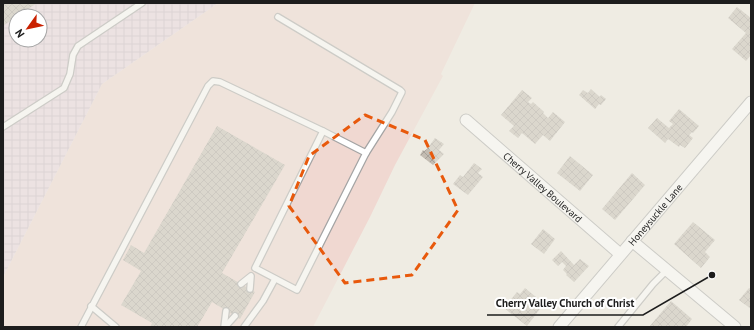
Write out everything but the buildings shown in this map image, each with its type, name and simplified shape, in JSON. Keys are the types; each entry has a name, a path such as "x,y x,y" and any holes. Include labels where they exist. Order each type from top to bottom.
{"street":[{"name":"Honeysuckle Lane","path":"559,327 751,102"},
{"name":"Cherry Valley Boulevard","path":"466,120 620,254"},
{"path":"632,241 735,327"}],"lane":[{"path":"3,127 64,88 70,74 73,55 78,46 142,3"},
{"path":"255,268 297,290 366,153 392,112 402,92 278,17"},
{"path":"81,327 208,86 213,82 220,82 366,153"},
{"path":"250,288 251,276 322,131"},
{"path":"618,327 667,270"},
{"path":"241,284 251,276"},
{"path":"244,327 263,301 275,279"},
{"path":"91,306 116,327"},
{"path":"224,327 226,311"},
{"path":"224,327 235,316"}],"highlighted area":[{"path":"365,115 425,140 458,210 412,275 345,283 289,206 309,156"}],"shaded area":[{"path":"3,3 218,3 102,84 3,277"},
{"path":"218,3 475,3 441,74 443,76 395,165 313,327 3,327 3,277 102,84"}],"place":[{"name":"Cherry Valley Church of Christ","path":"712,275"}]}
